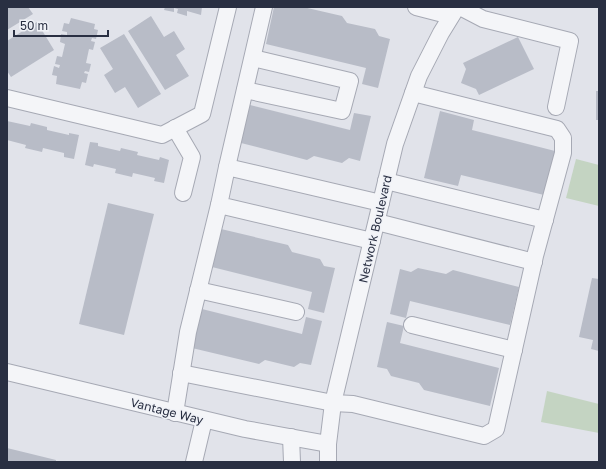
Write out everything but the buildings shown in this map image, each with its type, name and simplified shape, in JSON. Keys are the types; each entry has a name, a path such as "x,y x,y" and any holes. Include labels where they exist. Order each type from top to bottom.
{"street":[{"path":"7,98 162,135 202,114 228,7"},
{"path":"175,413 188,332 219,205 264,7"},
{"path":"416,7 456,10 483,19 570,41 556,107"},
{"name":"Network Boulevard","path":"328,462 328,444 333,403 395,144 419,76 431,52 456,10"},
{"path":"245,90 342,111 350,81 253,58"},
{"path":"181,373 333,403 353,404 484,436 496,429 534,262 563,152 563,138 557,129 413,93"},
{"path":"175,128 192,157 183,193"},
{"path":"227,167 381,203"},
{"path":"386,181 545,220"},
{"path":"219,205 372,241"},
{"path":"376,222 534,262"},
{"path":"198,290 296,312"},
{"path":"412,325 514,350"},
{"name":"Vantage Way","path":"7,372 204,420 328,444"},
{"path":"194,462 204,420"},
{"path":"291,437 292,462"}],"green space":[{"path":"576,159 599,165 599,206 566,198"},
{"path":"547,391 599,404 599,433 541,422"}]}
